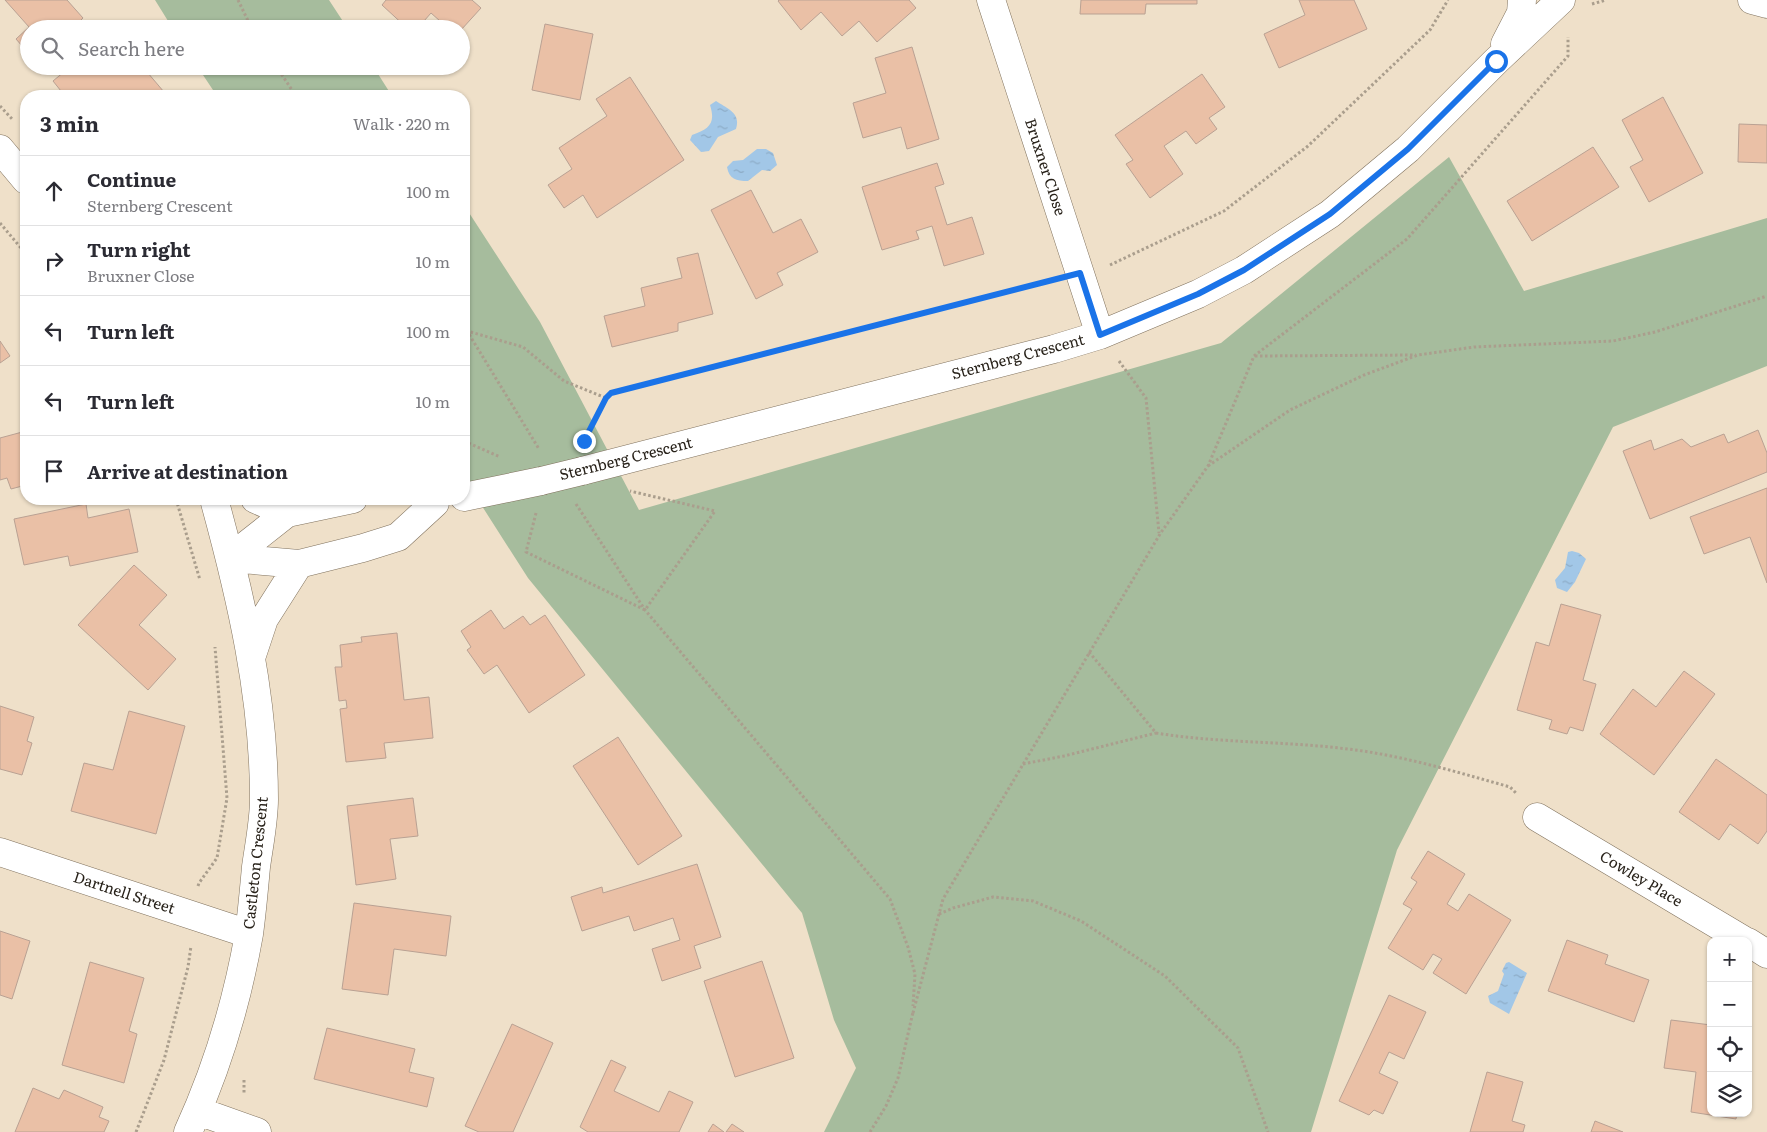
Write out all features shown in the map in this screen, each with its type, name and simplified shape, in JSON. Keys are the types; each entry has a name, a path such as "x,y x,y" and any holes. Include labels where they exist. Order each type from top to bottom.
{"street":[{"name":"Bruxner Close","path":"991,0 1100,335"},
{"name":"Sternberg Crescent","path":"1496,61 1521,13 1522,0"},
{"name":"Sternberg Crescent","path":"470,496 582,471 1054,348 1100,335 1198,294 1244,270 1330,214 1408,149 1496,61 1562,0"},
{"path":"1752,0 1767,4"},
{"path":"0,149 20,173"},
{"name":"Castleton Crescent","path":"193,1122 229,1024 249,934 264,800 260,733 252,656 230,558 216,505"},
{"path":"269,505 287,513"},
{"path":"230,558 287,513 325,505"},
{"path":"230,558 299,564 363,548 398,537 431,505"},
{"path":"252,656 264,619 299,564"},
{"name":"Cowley Place","path":"1537,817 1739,937"},
{"name":"Dartnell Street","path":"0,852 249,934"},
{"name":"Cowley Place","path":"1752,945 1767,954"},
{"path":"193,1122 257,1132"}],"path":[{"path":"238,0 248,20"},
{"path":"584,441 606,398 611,393 1106,266 1224,211 1308,146 1430,30 1448,0"},
{"path":"870,1132 886,1106 898,1078 943,899 1160,534 1208,466 1254,356 1407,239 1568,56 1568,30"},
{"path":"282,75 292,90"},
{"path":"0,223 20,247"},
{"path":"1254,356 1418,355 1474,347 1613,341 1655,332 1767,296"},
{"path":"470,332 523,347 564,382 606,398"},
{"path":"1100,335 1146,398 1160,534"},
{"path":"470,336 540,450"},
{"path":"1208,466 1290,410 1364,375 1418,355"},
{"path":"470,444 505,459"},
{"path":"626,490 715,511 645,610"},
{"path":"571,498 645,610 890,899 908,947 915,974 913,1013"},
{"path":"178,505 202,585"},
{"path":"537,510 526,552 645,610"},
{"path":"136,1132 164,1060 188,968 199,883 217,858 227,798 215,642"},
{"path":"1089,652 1156,733"},
{"path":"1023,764 1064,756 1156,733 1188,738 1338,748 1396,756 1510,787 1537,817"},
{"path":"939,914 993,897 1033,900 1081,921 1164,976 1238,1048 1268,1132"}],"green space":[{"path":"155,0 329,0 342,20 167,20"},
{"path":"203,75 379,75 388,90 213,90"},
{"path":"1449,157 1524,291 1767,218 1767,366 1613,427 1397,850 1311,1132 824,1132 856,1068 834,1020 802,913 528,578 470,487 470,214 540,322 639,510 1221,343"}],"water":[{"path":"716,101 735,115 737,119 736,129 718,137 709,151 701,152 690,140 692,135 710,125 712,111 710,105"},
{"path":"757,149 766,149 773,153 777,165 770,171 762,170 748,181 737,180 731,177 727,167 733,161 743,160"},
{"path":"1568,552 1579,553 1586,559 1575,582 1567,592 1557,588 1555,580 1565,568"},
{"path":"1509,962 1527,973 1509,1014 1490,1003 1488,996 1498,991 1504,974 1502,971 1506,963"}],"building":[{"path":"5,0 67,0 83,18 81,20 23,20"},
{"path":"386,0 472,0 481,8 470,20 439,20 431,13 425,20 398,20 382,5"},
{"path":"779,0 909,0 916,8 877,42 859,21 842,36 821,12 801,30"},
{"path":"1081,0 1197,0 1197,4 1146,4 1145,14 1080,14"},
{"path":"1299,0 1354,0 1367,29 1279,68 1264,34 1305,15"},
{"path":"545,24 593,34 580,100 532,90"},
{"path":"20,35 20,44 16,39"},
{"path":"912,47 939,139 907,149 901,127 863,138 853,103 886,93 875,58"},
{"path":"1202,74 1225,107 1209,118 1217,129 1196,144 1186,131 1164,146 1183,174 1150,198 1126,164 1133,160 1115,135"},
{"path":"60,75 150,75 162,90 60,90 53,81"},
{"path":"630,77 684,160 597,218 583,195 564,208 548,185 572,169 559,148 607,116 596,99"},
{"path":"1663,97 1703,173 1649,202 1630,167 1643,160 1622,120"},
{"path":"1739,124 1767,125 1767,163 1738,162"},
{"path":"1593,147 1619,187 1532,241 1507,201"},
{"path":"937,163 944,184 935,187 947,225 972,217 984,254 944,266 932,226 916,231 919,239 882,250 862,187"},
{"path":"751,190 773,233 801,219 818,252 777,273 783,285 756,299 711,210"},
{"path":"698,253 713,314 678,323 678,331 612,347 604,316 645,306 641,288 682,278 677,258"},
{"path":"0,341 10,356 0,363"},
{"path":"1758,430 1767,453 1767,472 1650,519 1623,451 1651,440 1654,450 1682,439 1691,447 1724,434 1728,443"},
{"path":"20,433 20,487 11,489 7,478 0,480 0,438"},
{"path":"1767,488 1767,583 1750,537 1704,554 1690,517"},
{"path":"81,505 86,505 88,518 129,509 138,552 70,566 68,556 24,565 14,519"},
{"path":"134,565 167,595 139,625 176,659 148,690 78,625"},
{"path":"1561,604 1601,615 1583,680 1596,684 1583,731 1570,727 1567,734 1549,729 1552,720 1517,710 1536,642 1549,646"},
{"path":"491,610 504,629 523,616 530,625 545,615 585,675 529,713 497,665 484,674 467,650 471,647 461,631"},
{"path":"397,633 404,700 429,697 433,738 384,743 386,758 346,762 340,709 347,708 346,700 339,701 335,667 342,667 340,645 362,642 361,637"},
{"path":"1684,671 1715,694 1654,775 1600,734 1633,689 1656,707"},
{"path":"0,706 34,717 27,741 32,743 22,775 0,769"},
{"path":"129,711 185,726 156,834 71,811 84,763 113,770"},
{"path":"618,737 682,836 638,865 573,766"},
{"path":"1716,759 1767,795 1767,831 1758,844 1730,824 1719,840 1679,812"},
{"path":"413,798 418,836 390,839 396,879 356,885 347,806"},
{"path":"1428,851 1465,874 1447,904 1458,911 1469,894 1511,920 1466,994 1433,973 1442,959 1433,954 1423,970 1388,948 1412,909 1403,904 1417,882 1411,878"},
{"path":"697,864 721,937 694,946 701,968 662,981 652,949 680,940 673,918 634,931 629,916 582,931 571,897 602,887 603,893"},
{"path":"354,903 451,916 446,956 394,949 388,995 342,989"},
{"path":"0,931 30,941 12,999 0,995"},
{"path":"1567,940 1608,955 1605,964 1649,980 1634,1022 1548,991"},
{"path":"762,961 794,1058 735,1077 704,981"},
{"path":"90,962 144,978 129,1031 137,1034 124,1083 62,1065"},
{"path":"1389,995 1426,1012 1404,1059 1389,1052 1379,1073 1398,1082 1383,1114 1374,1110 1369,1115 1339,1101"},
{"path":"1671,1020 1707,1024 1707,1114 1691,1112 1696,1072 1664,1068"},
{"path":"512,1024 553,1043 513,1132 479,1132 465,1126"},
{"path":"327,1028 415,1049 409,1072 434,1078 427,1107 314,1079"},
{"path":"611,1060 626,1067 614,1091 659,1112 669,1091 693,1102 679,1132 588,1132 580,1127"},
{"path":"1487,1072 1523,1082 1512,1121 1525,1125 1523,1132 1470,1132"},
{"path":"33,1088 59,1099 64,1090 103,1107 99,1117 109,1121 104,1132 15,1132"},
{"path":"1595,1121 1623,1132 1591,1132"},
{"path":"713,1124 724,1132 708,1132"},
{"path":"732,1124 744,1132 726,1132"}],"route":[{"path":"584,441 606,398 611,393 1080,273 1100,335 1198,294 1244,270 1330,214 1408,149 1496,61"}]}
